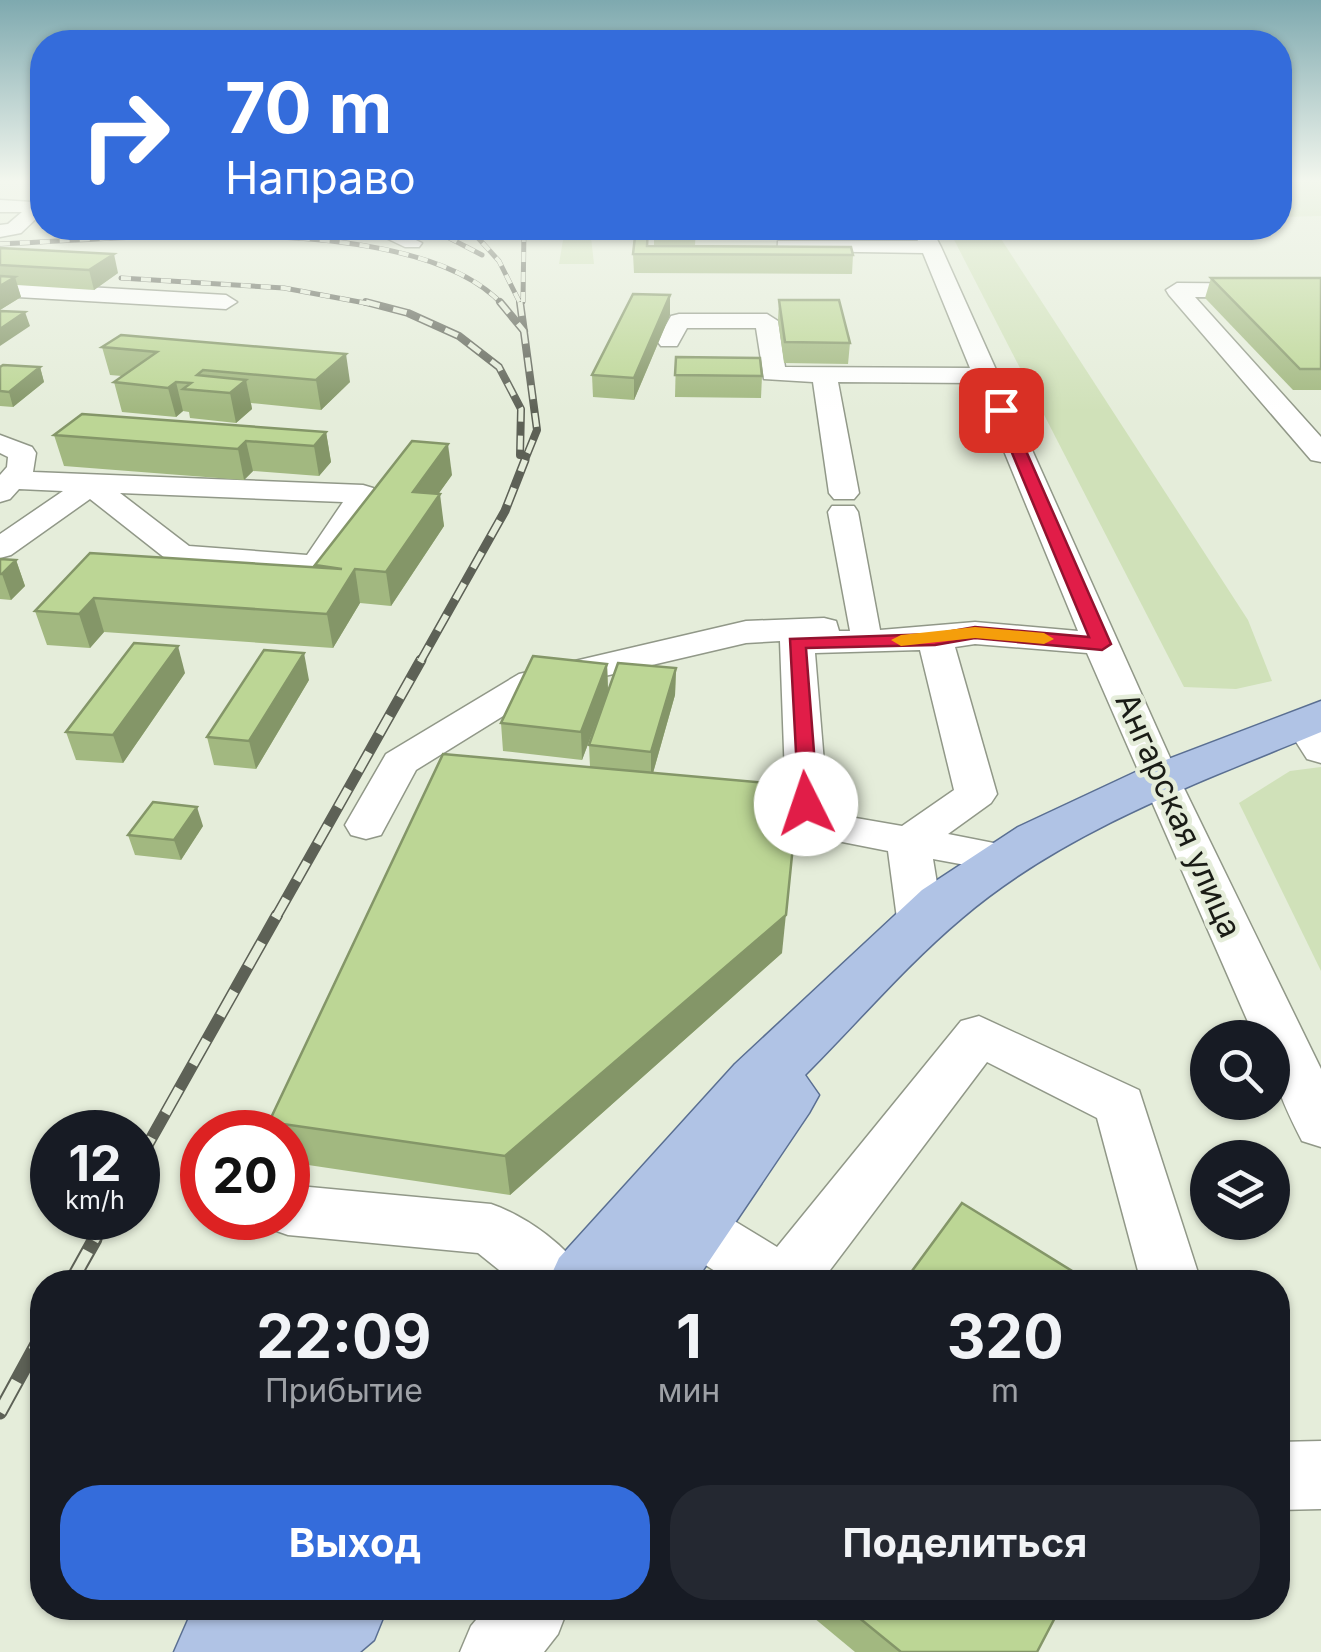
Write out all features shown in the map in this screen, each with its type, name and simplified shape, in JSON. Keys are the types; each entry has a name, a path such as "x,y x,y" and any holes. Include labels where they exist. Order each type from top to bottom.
{"main road":[{"path":"595,1270 758,1082 942,904 1037,839 1160,780 1315,729"},
{"path":"662,1270 899,947"},
{"path":"220,1652 253,1620"},
{"path":"292,1652 328,1620"}],"street":[{"name":"Ангарская улица","path":"935,257 1160,780 1321,1125"},
{"path":"0,290 226,302"},
{"path":"1321,290 1178,290 1321,454"},
{"path":"669,341 679,321 767,321 773,374 986,376"},
{"path":"824,374 865,628"},
{"path":"0,443 22,453 21,469 6,486"},
{"path":"6,486 91,485 364,494 316,564 182,555 91,485"},
{"path":"0,548 91,485"},
{"path":"366,826 400,763 532,682 746,632 956,626 975,632 1102,644"},
{"path":"975,632 935,639 796,643 806,804 838,828 1008,859"},
{"path":"899,947 908,842 976,794 935,639"},
{"path":"794,1270 979,1036 1120,1105 1168,1270"},
{"path":"310,1212 491,1229 543,1270"},
{"path":"693,1226 764,1270"},
{"path":"1290,1476 1321,1475"},
{"path":"498,1652 523,1620"}],"green space":[{"path":"560,257 593,257 594,264 559,264"},
{"path":"963,257 1013,257 1248,620 1272,681 1236,689 1184,687"},
{"path":"1321,767 1321,971 1239,803 1290,771"}],"building":[{"path":"0,257 109,257 89,270 0,265"},
{"path":"0,276 15,277 0,286"},
{"path":"1211,278 1321,278 1321,369 1300,369"},
{"path":"633,294 670,295 634,378 592,375"},
{"path":"779,300 839,300 850,343 785,342"},
{"path":"0,311 25,312 0,329"},
{"path":"121,335 346,354 316,380 203,370 197,375 246,380 230,393 183,389 191,383 176,382 168,388 114,382 157,352 102,347"},
{"path":"676,357 760,358 762,376 675,375"},
{"path":"3,365 40,367 9,392 0,391"},
{"path":"82,414 326,432 314,446 246,441 238,449 54,435"},
{"path":"412,441 448,444 413,492 440,494 386,572 355,569 327,614 94,598 79,614 35,611 90,553 342,569 315,565"},
{"path":"0,559 16,560 0,574"},
{"path":"134,643 178,646 113,735 66,732"},
{"path":"264,650 304,653 249,741 207,737"},
{"path":"533,656 607,664 581,732 501,723"},
{"path":"618,663 676,668 651,752 589,745"},
{"path":"443,754 799,786 786,915 505,1156 310,1128 310,1110 275,1110"},
{"path":"153,802 197,807 174,840 128,835"},
{"path":"962,1203 1071,1270 913,1270"},
{"path":"862,1620 1054,1620 1037,1652 901,1652"}],"railway":[{"path":"413,257 461,274 502,304"},
{"path":"495,257 520,303"},
{"path":"523,302 524,257"},
{"path":"121,278 284,288 376,305"},
{"path":"366,302 408,313 459,336 499,367 521,409 520,455"},
{"path":"520,303 524,331"},
{"path":"502,304 524,331"},
{"path":"524,331 537,430 524,462"},
{"path":"420,662 505,511 525,460"},
{"path":"276,917 421,660"},
{"path":"160,1123 277,915"},
{"path":"78,1270 94,1240"},
{"path":"0,1412 30,1357"}],"slow traffic":[{"path":"901,640 975,632 1044,639"}],"route":[{"path":"806,804 796,643 935,639 975,632 1102,644 1001,410"}]}
